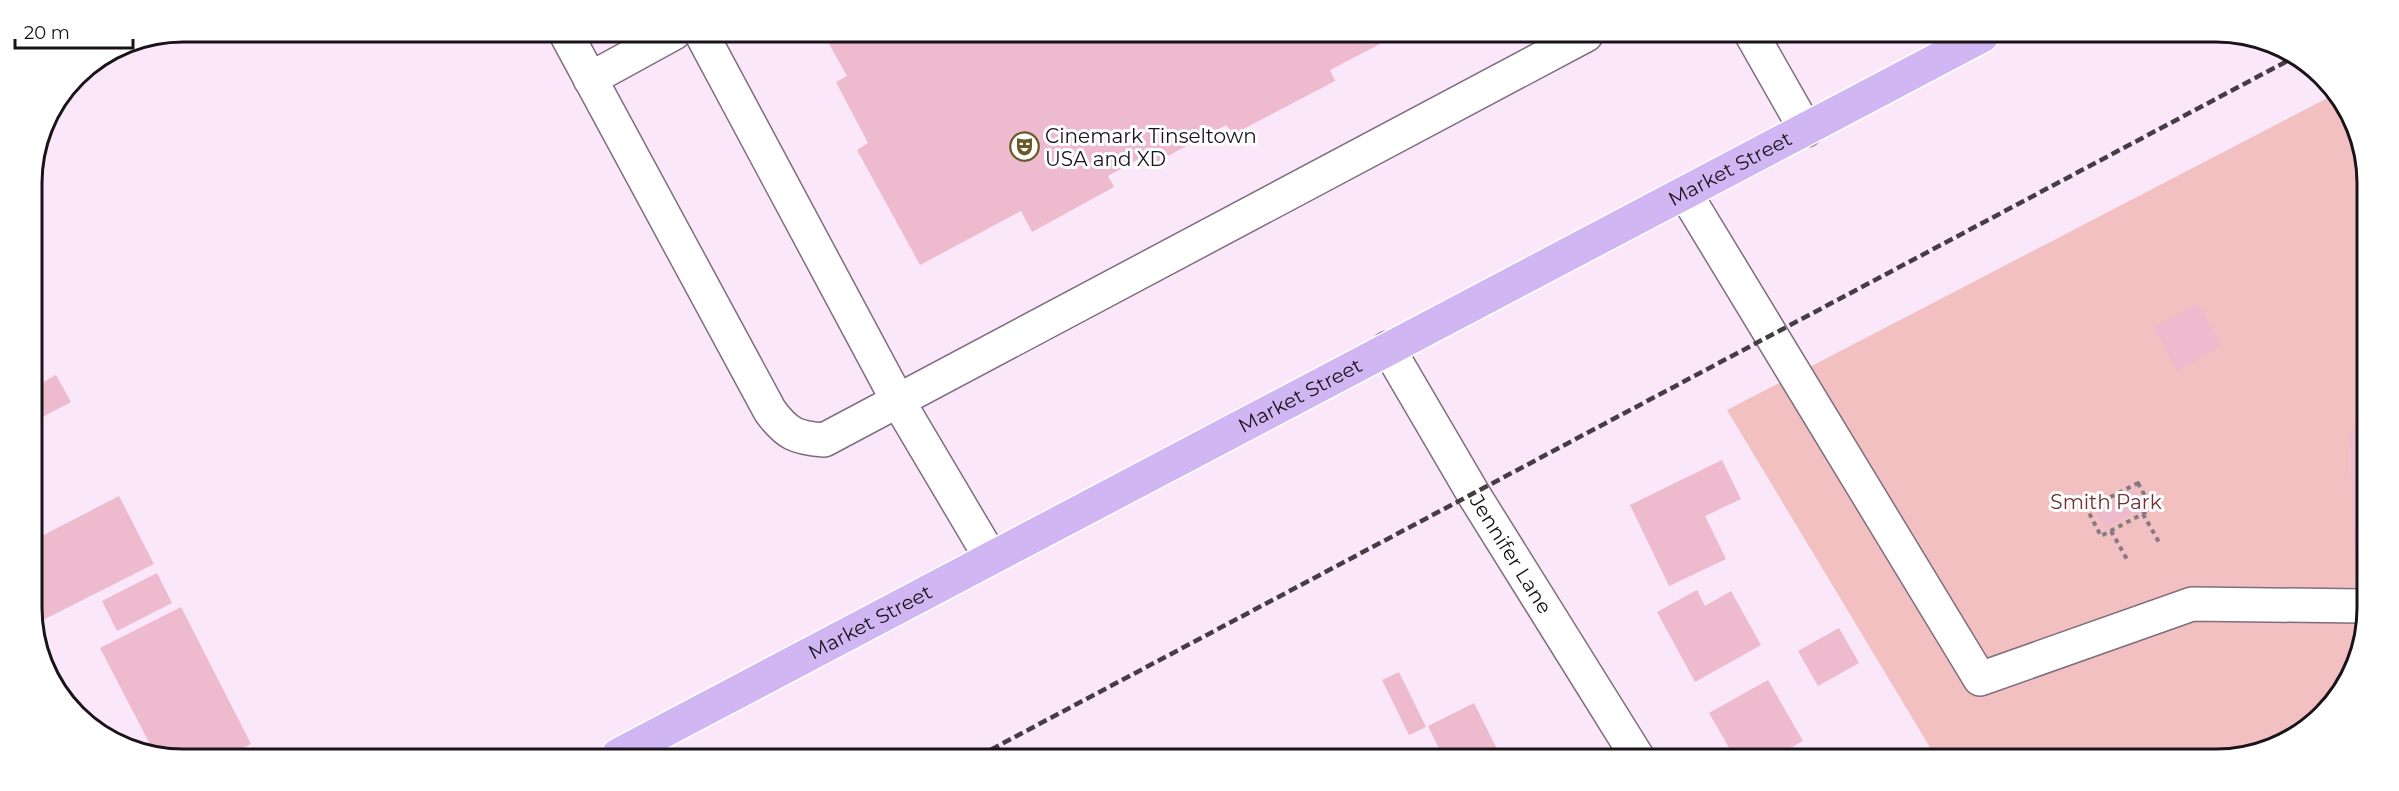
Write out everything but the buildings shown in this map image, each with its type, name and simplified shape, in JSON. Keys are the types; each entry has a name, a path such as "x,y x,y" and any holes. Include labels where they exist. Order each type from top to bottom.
{"main road":[{"name":"Market Street","path":"629,749 1971,42"}],"street":[{"path":"570,42 770,411 783,429 803,439 824,440 1573,42"},
{"path":"590,78 657,42"},
{"path":"706,42 898,401 991,558"},
{"path":"1755,42 1806,130"},
{"path":"1685,193 1980,679 2192,604 2357,606"},
{"name":"Jennifer Lane","path":"1388,348 1474,495 1632,749"}],"path":[{"path":"2138,483 2152,509 2143,514 2101,536 2088,509 2138,483"},
{"path":"2143,514 2160,544"},
{"path":"2111,531 2128,561"}],"green space":[{"name":"Smith Park","path":"2328,98 2342,121 2349,138 2357,174 2356,626 2346,662 2322,701 2302,720 2270,738 2225,749 1931,749 1727,410"}],"railway":[{"path":"992,749 2287,61"}],"place":[{"name":"Cinemark Tinseltown USA and XD","path":"1024,147"}]}
